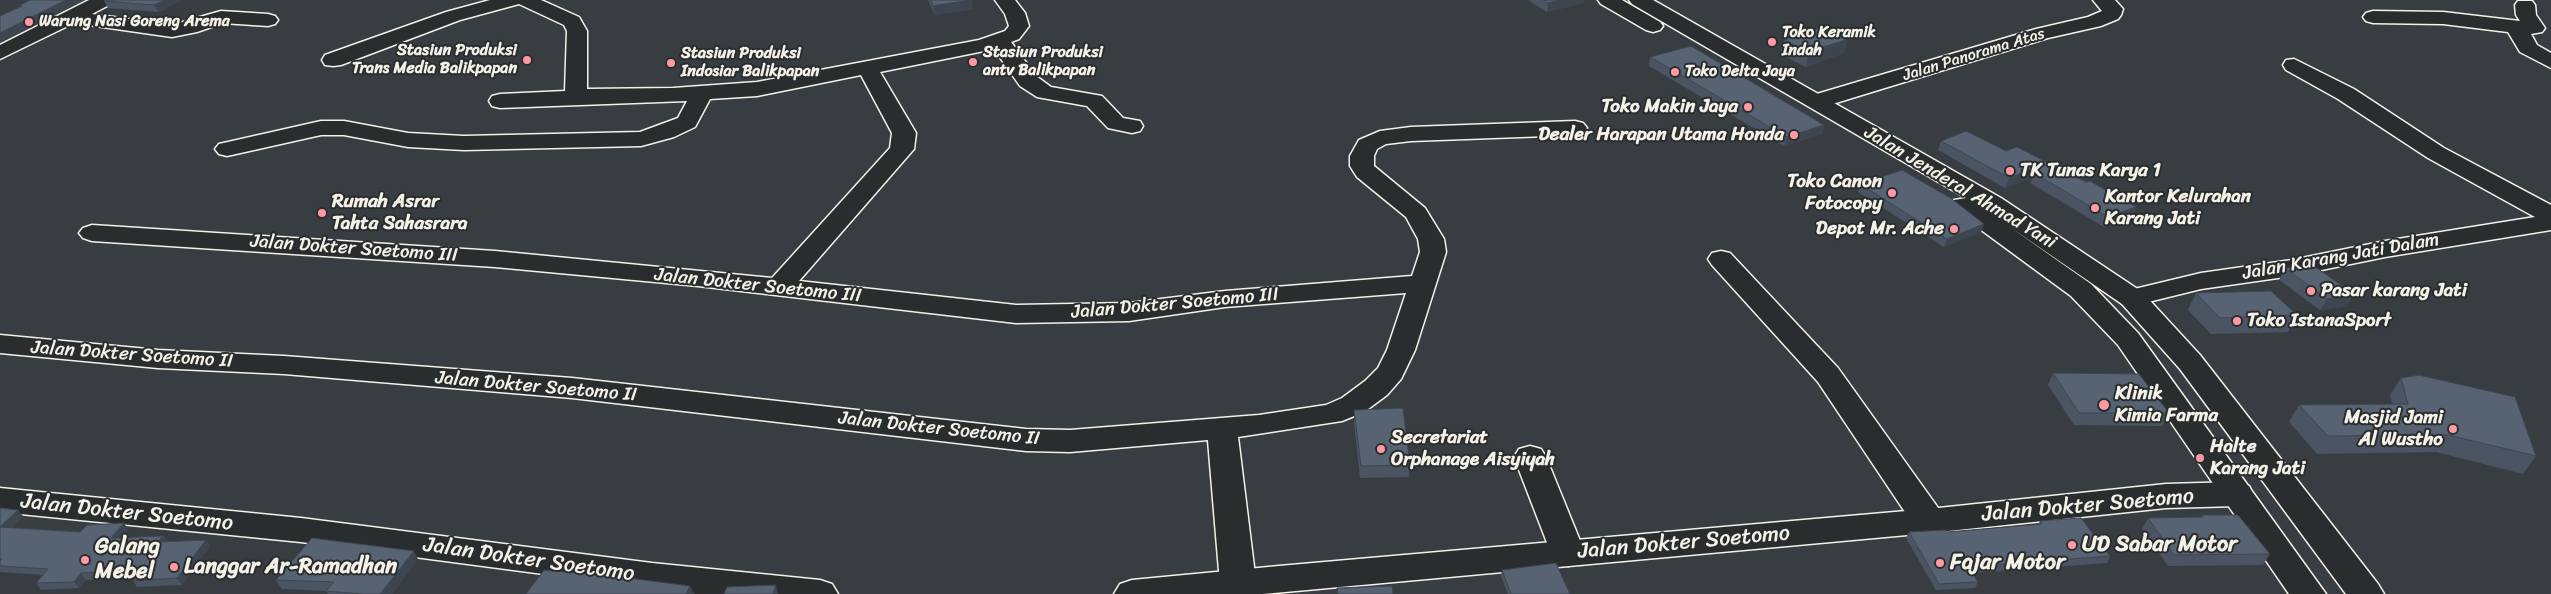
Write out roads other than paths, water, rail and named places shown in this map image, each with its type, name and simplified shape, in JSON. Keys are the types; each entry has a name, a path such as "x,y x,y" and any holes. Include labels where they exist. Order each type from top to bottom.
{"street":[{"path":"0,53 104,0"},
{"path":"333,60 453,16 513,0"},
{"path":"525,0 572,22 577,31 576,97"},
{"path":"500,101 757,89 999,41 1012,35 1019,26 1015,13 1005,0"},
{"name":"Jalan Jenderal Ahmad Yani","path":"1608,0 1960,202 2081,290 2128,339 2308,594"},
{"name":"Jalan Jenderal Ahmad Yani","path":"1639,0 1818,101 1992,203 2132,298 2190,362 2366,594"},
{"name":"Jalan Panorama Atas","path":"1818,101 2043,33 2094,22 2111,15 2113,9 2102,0"},
{"path":"2373,17 2443,18 2535,28 2526,15 2524,5"},
{"path":"72,16 172,31 190,28 221,17 268,20"},
{"path":"2526,28 2518,33 2525,40 2527,48 2551,62"},
{"path":"999,41 1028,81 1036,87 1045,92 1094,101 1116,123 1132,126"},
{"path":"2294,65 2346,94 2436,152 2498,188 2551,215"},
{"path":"779,287 902,149 904,134 867,67"},
{"path":"227,149 321,128 344,128 408,140 464,143 641,139 666,132 687,122 702,93"},
{"name":"Jalan Dokter Soetomo II","path":"0,344 158,359 284,366 572,388 1026,440 1070,441 1222,429 1331,414 1353,405 1376,388 1391,372 1401,350 1434,252 1431,239 1416,212 1366,172 1362,166 1362,156 1367,145 1380,138 1411,134 1574,128"},
{"name":"Jalan Karang Jati Dalam","path":"2132,298 2201,281 2292,268 2385,248 2551,222"},
{"name":"Jalan Dokter Soetomo III","path":"92,233 495,259 779,287 1016,314 1129,312 1225,299 1423,283"},
{"path":"1721,259 1828,376 1928,521"},
{"path":"1222,429 1238,583"},
{"path":"1530,457 1568,553"},
{"name":"Jalan Dokter Soetomo","path":"1132,594 1928,521 2166,496 2237,494"},
{"name":"Jalan Dokter Soetomo","path":"0,500 301,530 652,576 820,594"}],"place":[{"name":"Warung Nasi Goreng Arema","path":"29,22"},
{"name":"Toko Keramik Indah","path":"1772,42"},
{"name":"Stasiun Produksi Trans Media Balikpapan","path":"527,60"},
{"name":"Stasiun Produksi antv Balikpapan","path":"973,62"},
{"name":"Stasiun Produksi Indosiar Balikpapan","path":"671,63"},
{"name":"Toko Delta Jaya","path":"1675,72"},
{"name":"Toko Makin Jaya","path":"1748,107"},
{"name":"Dealer Harapan Utama Honda","path":"1794,135"},
{"name":"TK Tunas Karya 1","path":"2010,171"},
{"name":"Toko Canon Fotocopy","path":"1892,193"},
{"name":"Kantor Kelurahan Karang Jati","path":"2095,208"},
{"name":"Rumah Asrar Tahta Sahasrara","path":"322,213"},
{"name":"Depot Mr. Ache","path":"1954,229"},
{"name":"Pasar karang Jati","path":"2311,291"},
{"name":"Toko IstanaSport","path":"2237,321"},
{"name":"Klinik Kimia Farma","path":"2104,405"},
{"name":"Masjid Jami Al Wustho","path":"2453,429"},
{"name":"Secretariat Orphanage Aisyiyah","path":"1381,449"},
{"name":"Halte Karang Jati","path":"2200,458"},
{"name":"UD Sabar Motor","path":"2072,545"},
{"name":"Galang Mebel","path":"85,560"},
{"name":"Fajar Motor","path":"1940,563"},
{"name":"Langgar Ar-Ramadhan","path":"174,567"}]}
